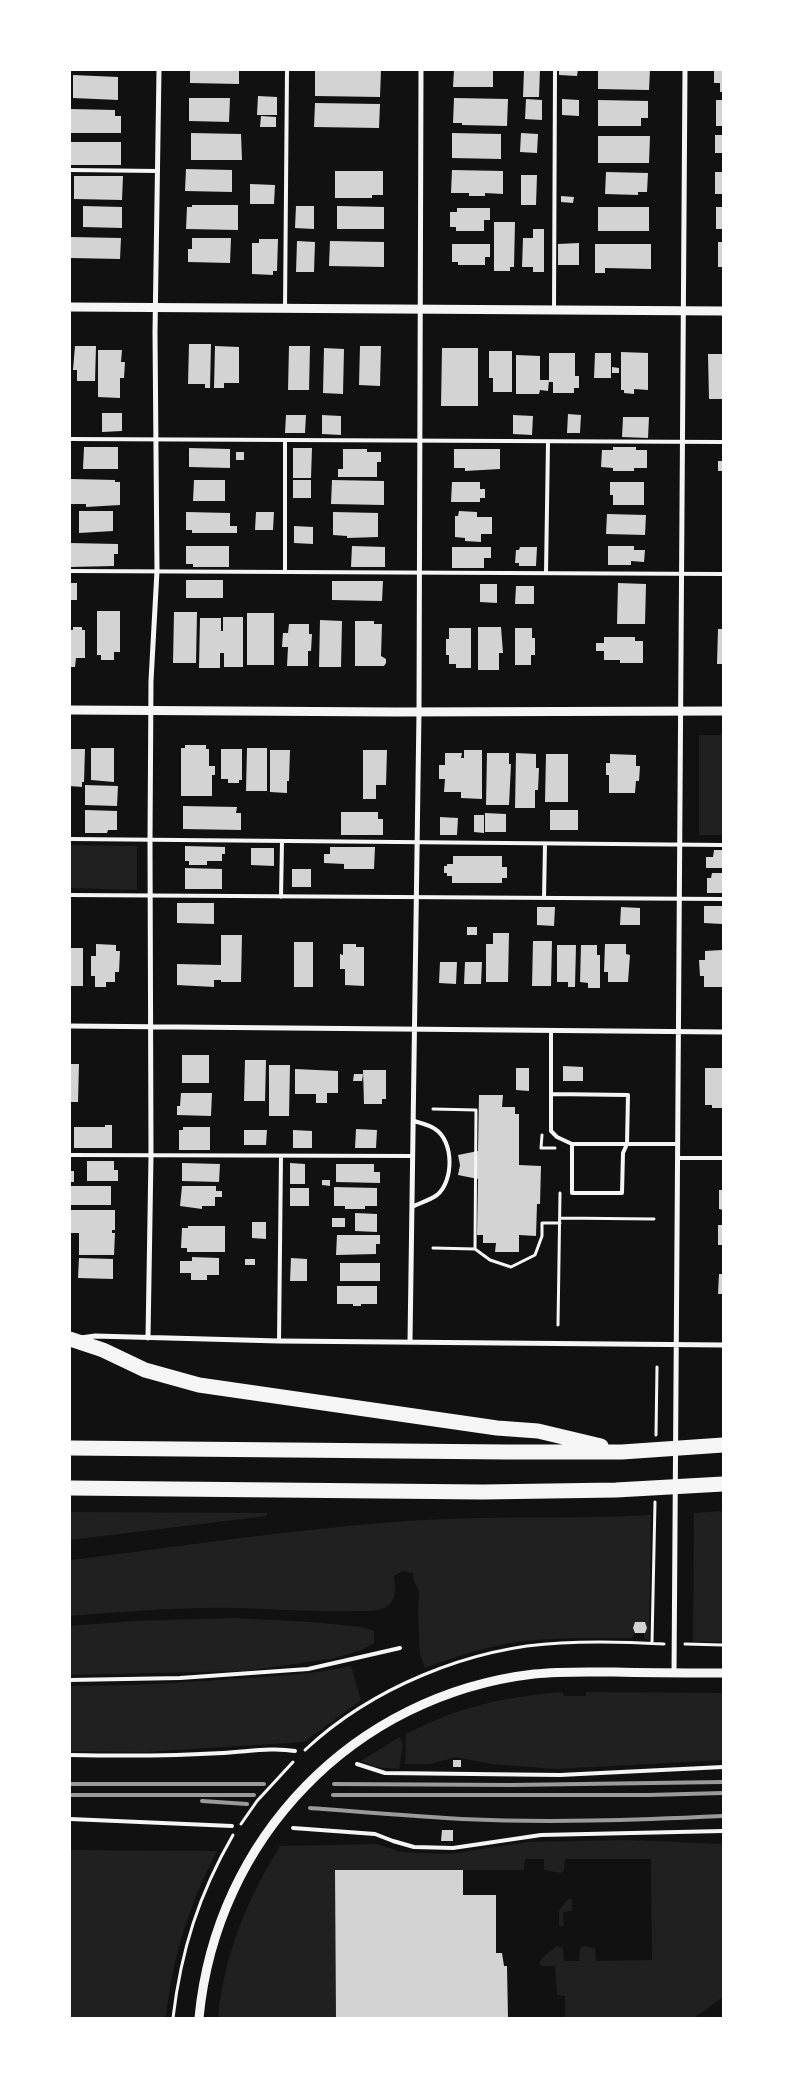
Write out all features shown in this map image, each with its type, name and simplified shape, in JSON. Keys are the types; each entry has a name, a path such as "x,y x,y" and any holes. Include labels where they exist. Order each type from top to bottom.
{"highway":[{"path":"70,1339 103,1350 145,1370 198,1386 497,1428 538,1431 622,1452"},
{"path":"70,1448 622,1452 723,1445"},
{"path":"70,1488 483,1492 616,1490 723,1484"}],"street":[{"path":"148,1338 151,1156 151,682 157,571 156,308 159,70"},
{"path":"410,1341 415,1029 413,1005 419,712 421,70"},
{"path":"674,1673 685,70"},
{"path":"70,307 723,311"},
{"path":"70,710 723,711"},
{"path":"70,1026 723,1032"},
{"path":"70,1339 95,1336 280,1341 723,1345"},
{"path":"199,2018 211,1946 228,1901 250,1857 275,1821 307,1784 357,1741 394,1719 449,1694 476,1685 535,1674 587,1672 723,1673"}],"lane":[{"path":"285,309 287,70"},
{"path":"554,70 554,310"},
{"path":"70,170 158,171"},
{"path":"70,439 723,442"},
{"path":"285,441 285,572"},
{"path":"546,573 548,442"},
{"path":"70,571 723,574"},
{"path":"70,839 723,845"},
{"path":"281,896 282,841"},
{"path":"544,898 545,844"},
{"path":"70,895 723,899"},
{"path":"552,1031 551,1130 557,1137 572,1144 678,1144"},
{"path":"552,1094 628,1095 627,1144 622,1153 622,1193 572,1192 572,1144"},
{"path":"412,1207 437,1195 445,1184 449,1168 444,1138 435,1128 414,1121"},
{"path":"70,1155 413,1156"},
{"path":"280,1341 281,1156"},
{"path":"678,1158 723,1158"},
{"path":"70,1680 189,1678 308,1669 400,1648"},
{"path":"70,1755 154,1756 226,1753 279,1748 295,1751"},
{"path":"357,1764 385,1773 560,1775 723,1767"},
{"path":"70,1819 232,1826"},
{"path":"293,1828 375,1834 414,1847 453,1848 541,1835 723,1831"}],"path":[{"path":"433,1109 476,1110 476,1249"},
{"path":"542,1129 541,1148 561,1148"},
{"path":"558,1325 560,1192"},
{"path":"432,1248 476,1249 490,1260 511,1267 535,1255 542,1236 542,1222 654,1219"},
{"path":"382,1696 426,1673 465,1659 499,1651 560,1643 657,1643"},
{"path":"680,1644 723,1645"}],"shaded area":[{"path":"699,735 723,735 723,835 699,835"},
{"path":"70,845 137,846 137,890 70,888"},
{"path":"723,1511 723,1642 693,1642 694,1513"},
{"path":"70,1512 267,1513 267,1516 70,1540"},
{"path":"651,1515 649,1640 644,1638 647,1628 645,1622 636,1622 633,1628 635,1633 632,1638 565,1638 512,1643 449,1659 425,1668 420,1654 419,1591 414,1581 413,1573 403,1571 394,1576 394,1597 390,1604 383,1609 323,1611 213,1608 70,1616 70,1560 256,1536 396,1522 469,1518"},
{"path":"234,1618 362,1627 374,1631 374,1643 362,1650 331,1659 244,1671 70,1675 70,1626 133,1621"},
{"path":"351,1666 361,1700 304,1742 145,1752 70,1751 70,1686 152,1684 277,1676"},
{"path":"563,1692 564,1696 586,1696 586,1692 723,1693 723,1760 556,1769 491,1764 456,1757 430,1764 405,1764 406,1734 426,1724 483,1704"},
{"path":"399,1737 403,1744 399,1769 375,1767 361,1761"},
{"path":"629,1840 723,1844 723,1997 694,2018 565,2018 565,1996 557,1995 555,1966 541,1966 539,1964 542,1958 557,1946 563,1948 564,1961 579,1961 580,1948 583,1946 595,1948 596,1961 652,1960 651,1859 565,1859 564,1871 560,1873 544,1870 544,1859 525,1859 524,1870 336,1870 336,2018 218,2018 226,1972 239,1928 257,1886 280,1846 377,1844 401,1852 450,1854 527,1842"},
{"path":"70,1850 217,1851 198,1891 183,1932 177,1953 166,2018 70,2018"},
{"path":"569,1898 572,1900 572,1911 563,1912 564,1925 561,1927 559,1925 559,1910"}],"building":[{"path":"190,70 239,70 239,84 190,83"},
{"path":"315,70 381,70 380,97 315,96"},
{"path":"454,70 493,70 493,87 453,87"},
{"path":"524,70 540,70 539,97 523,97"},
{"path":"559,70 578,70 577,76 559,75"},
{"path":"598,70 650,70 649,90 598,89"},
{"path":"714,70 723,70 723,92 720,92 720,83 714,83"},
{"path":"73,75 118,77 118,100 73,98"},
{"path":"258,96 277,97 277,115 257,115"},
{"path":"189,98 230,98 229,122 189,121"},
{"path":"454,98 508,99 507,126 453,123"},
{"path":"526,99 542,100 542,120 525,119"},
{"path":"562,99 579,100 579,116 562,115"},
{"path":"598,100 648,101 648,118 641,118 641,126 598,126"},
{"path":"716,100 723,100 723,126 716,126"},
{"path":"315,103 380,104 379,128 314,127"},
{"path":"70,109 115,110 115,116 121,116 121,133 70,133"},
{"path":"261,116 276,117 276,127 260,127"},
{"path":"191,133 241,134 242,160 191,160"},
{"path":"452,133 501,134 501,159 452,158"},
{"path":"521,133 538,134 537,153 520,152"},
{"path":"715,135 723,135 723,153 715,153"},
{"path":"598,136 650,136 649,163 598,163"},
{"path":"70,142 121,142 121,165 70,165"},
{"path":"186,169 232,170 232,192 185,191"},
{"path":"452,170 503,171 503,194 485,193 485,196 469,196 469,193 451,193"},
{"path":"335,171 383,171 383,195 372,195 372,198 335,198"},
{"path":"606,172 648,173 647,192 638,192 638,195 605,194"},
{"path":"715,172 723,172 723,194 715,194"},
{"path":"521,175 537,175 536,205 521,205"},
{"path":"74,176 123,176 122,200 74,199"},
{"path":"250,184 275,185 274,204 250,204"},
{"path":"561,196 574,197 573,203 561,202"},
{"path":"192,205 238,205 238,230 186,229 187,207 192,207"},
{"path":"83,206 122,207 122,228 83,227"},
{"path":"296,206 314,206 314,229 295,228"},
{"path":"337,206 384,207 384,229 337,229"},
{"path":"598,207 649,207 649,231 598,231"},
{"path":"716,207 723,207 723,229 716,229"},
{"path":"457,208 490,208 490,220 484,220 484,231 456,231 456,227 450,227 450,212 457,212"},
{"path":"494,222 515,222 514,267 510,267 510,271 494,271"},
{"path":"533,229 544,229 544,272 533,272 533,267 522,267 523,238 533,238"},
{"path":"71,237 121,238 120,259 71,258"},
{"path":"192,238 231,238 230,263 188,262 188,249 192,249"},
{"path":"259,239 278,239 277,271 273,271 273,275 252,274 252,243 259,243"},
{"path":"297,241 315,242 314,272 296,272"},
{"path":"330,241 384,242 384,267 329,266"},
{"path":"718,242 723,242 723,267 718,267"},
{"path":"579,243 579,265 558,265 558,244"},
{"path":"452,244 490,244 490,257 485,257 485,265 458,265 458,262 452,262"},
{"path":"595,244 651,244 651,269 605,268 605,273 595,273"},
{"path":"189,344 211,344 210,388 205,388 205,384 188,384"},
{"path":"75,346 96,346 95,381 77,381 77,370 73,370"},
{"path":"215,346 239,347 239,383 224,383 224,388 214,388"},
{"path":"289,346 310,346 309,390 288,390"},
{"path":"360,346 381,346 380,386 359,385"},
{"path":"324,348 344,349 343,394 323,393"},
{"path":"442,348 478,348 478,406 441,406"},
{"path":"98,350 122,350 121,362 125,362 124,378 120,378 120,398 98,397"},
{"path":"489,351 512,351 512,392 493,392 493,378 489,378"},
{"path":"621,352 648,353 648,390 634,389 634,394 624,393 624,390 621,390"},
{"path":"549,353 575,353 575,376 579,376 579,388 574,388 574,393 553,393 553,382 549,382"},
{"path":"595,353 611,353 611,378 594,378"},
{"path":"708,354 723,354 723,399 709,399"},
{"path":"516,355 540,356 540,380 549,380 548,391 540,390 539,394 516,394"},
{"path":"612,367 619,368 619,373 612,373"},
{"path":"102,413 122,413 122,431 102,432"},
{"path":"568,414 581,415 580,433 567,433"},
{"path":"286,415 306,415 305,433 285,433"},
{"path":"322,415 341,416 341,435 322,434"},
{"path":"513,415 533,416 532,435 513,434"},
{"path":"623,417 649,417 648,438 622,437"},
{"path":"84,447 118,447 118,469 83,469"},
{"path":"613,447 636,447 636,450 647,450 647,468 634,468 634,471 613,471 613,468 601,467 602,450 613,450"},
{"path":"189,448 230,449 230,468 189,467"},
{"path":"293,448 312,448 311,478 293,478"},
{"path":"343,449 367,449 367,452 381,452 381,462 377,462 377,477 338,477 338,469 343,469"},
{"path":"454,449 500,449 500,469 465,471 465,468 454,468"},
{"path":"236,452 244,452 244,460 236,460"},
{"path":"718,461 723,461 723,471 718,471"},
{"path":"71,479 115,480 115,482 120,482 120,505 86,507 86,504 71,504"},
{"path":"194,480 225,480 225,501 193,501"},
{"path":"293,480 311,480 311,498 293,498"},
{"path":"332,480 384,481 384,505 331,504"},
{"path":"452,482 480,482 480,489 485,489 485,498 480,498 480,502 451,502"},
{"path":"610,482 644,482 644,505 613,505 613,495 610,495"},
{"path":"79,511 113,511 113,531 79,533"},
{"path":"459,511 477,512 477,517 492,517 492,534 481,534 481,542 465,541 465,538 455,537 455,516 458,516"},
{"path":"186,512 230,513 230,526 237,526 237,533 192,533 192,530 186,530"},
{"path":"256,512 274,512 273,530 255,530"},
{"path":"333,512 378,513 378,537 347,538 347,536 333,535"},
{"path":"607,514 646,515 645,535 606,534"},
{"path":"294,526 313,527 313,544 294,543"},
{"path":"70,543 118,544 118,554 114,554 114,566 70,567"},
{"path":"186,546 229,546 229,567 193,567 193,564 186,564"},
{"path":"352,546 385,547 385,567 351,567"},
{"path":"608,546 634,546 634,550 645,550 644,562 631,561 631,565 608,565"},
{"path":"452,547 491,547 491,558 484,558 484,568 452,568"},
{"path":"520,547 537,547 536,566 519,566 519,563 515,563 516,550 519,550"},
{"path":"186,580 223,580 223,598 186,598"},
{"path":"332,581 383,581 382,601 332,600"},
{"path":"70,583 77,583 77,600 70,600"},
{"path":"618,583 646,584 645,624 617,624"},
{"path":"480,584 497,584 497,603 480,602"},
{"path":"516,586 534,586 534,604 515,604"},
{"path":"97,611 120,611 120,652 114,652 114,660 101,660 101,655 97,655"},
{"path":"174,612 197,612 196,663 173,663"},
{"path":"247,613 274,613 274,665 247,665"},
{"path":"223,617 243,617 243,667 224,667 224,653 220,653 220,668 199,668 200,618 221,618 221,631 223,631"},
{"path":"320,620 342,621 341,667 319,667"},
{"path":"355,621 374,621 374,624 382,624 381,656 386,659 384,666 355,666"},
{"path":"289,624 309,624 309,634 312,634 311,651 308,651 308,666 287,666 288,647 282,647 283,633 288,633"},
{"path":"73,627 82,627 82,630 85,630 85,658 76,658 75,667 70,667 70,630 73,630"},
{"path":"478,627 501,627 503,653 499,653 499,670 478,670"},
{"path":"449,628 471,628 471,668 456,668 456,664 449,664 449,655 446,655 446,639 449,639"},
{"path":"515,628 532,628 532,638 535,638 535,655 531,655 531,665 515,665"},
{"path":"718,629 723,629 723,664 717,664"},
{"path":"604,637 635,637 635,641 643,641 643,663 620,663 620,660 604,660 604,651 596,651 596,643 604,643"},
{"path":"185,745 206,745 206,749 209,749 209,766 215,766 215,775 212,775 212,796 181,796 181,748 185,748"},
{"path":"91,748 114,748 114,782 91,780"},
{"path":"247,748 267,748 267,791 246,791"},
{"path":"70,749 85,749 84,782 82,782 82,787 70,786"},
{"path":"221,749 242,749 242,780 239,780 239,783 228,783 228,779 221,779"},
{"path":"270,750 290,750 287,793 270,792"},
{"path":"363,750 387,750 386,785 376,785 376,799 363,799"},
{"path":"464,750 482,750 482,799 461,798 461,792 444,792 445,779 439,779 439,765 445,765 445,753 462,753 461,758 464,758"},
{"path":"487,753 509,753 509,764 511,764 509,805 486,805"},
{"path":"516,753 536,754 536,768 539,768 538,790 535,790 535,808 515,808"},
{"path":"546,754 568,754 568,802 545,802"},
{"path":"610,754 636,755 636,766 640,766 639,781 636,781 635,793 609,793 609,775 606,775 606,763 610,763"},
{"path":"85,785 118,786 117,806 85,805"},
{"path":"183,806 237,807 236,813 241,813 241,830 183,829"},
{"path":"85,810 117,811 117,830 108,830 107,833 85,833"},
{"path":"550,810 578,810 578,830 550,830"},
{"path":"341,812 378,812 378,819 383,819 383,835 341,835"},
{"path":"485,813 506,814 506,832 485,832"},
{"path":"474,815 484,815 484,833 474,832"},
{"path":"440,817 458,818 457,835 440,835"},
{"path":"185,846 225,847 225,854 222,854 222,861 207,861 207,865 189,865 189,861 185,861"},
{"path":"330,847 375,847 374,869 344,869 344,864 324,863 324,854 330,854"},
{"path":"251,848 274,848 274,866 251,865"},
{"path":"714,850 723,850 723,868 706,868 706,857 713,857"},
{"path":"453,856 502,856 502,867 507,867 507,878 502,878 502,883 452,883 452,876 447,876 447,873 444,873 444,866 453,864"},
{"path":"185,868 222,869 222,889 185,889"},
{"path":"292,869 311,869 311,887 292,887"},
{"path":"712,873 723,873 723,893 707,893 707,878 711,878"},
{"path":"177,903 214,903 214,924 177,923"},
{"path":"704,906 722,906 722,924 704,923"},
{"path":"537,907 555,907 554,926 537,925"},
{"path":"621,907 640,908 640,925 620,925"},
{"path":"467,927 477,927 477,935 467,935"},
{"path":"493,933 509,933 508,982 486,982 486,944 493,944"},
{"path":"221,935 242,935 241,982 214,980 214,987 177,985 177,964 221,965"},
{"path":"533,941 552,941 551,986 532,986"},
{"path":"294,942 313,942 313,987 294,987"},
{"path":"96,944 116,945 116,951 120,951 119,972 115,972 115,982 106,982 106,987 95,987 95,976 91,976 91,956 96,956"},
{"path":"343,944 356,944 356,947 364,947 364,986 345,985 345,969 340,969 340,954 343,955"},
{"path":"605,944 626,944 626,954 630,955 628,982 608,982 608,972 604,972"},
{"path":"557,945 576,945 575,987 568,987 568,982 557,982"},
{"path":"581,945 597,945 597,955 600,955 600,988 588,988 588,983 580,982"},
{"path":"70,948 83,948 83,986 70,986"},
{"path":"722,950 722,987 704,987 704,976 700,976 699,960 705,960 705,951"},
{"path":"440,962 457,962 456,984 439,983"},
{"path":"465,962 482,962 481,984 464,984"},
{"path":"182,1055 209,1055 209,1083 182,1083"},
{"path":"245,1060 266,1060 265,1101 244,1101"},
{"path":"70,1064 79,1064 78,1102 70,1102"},
{"path":"269,1065 290,1065 289,1116 269,1116"},
{"path":"563,1066 583,1067 583,1081 563,1081"},
{"path":"516,1068 529,1068 529,1091 516,1090"},
{"path":"705,1068 723,1068 723,1108 712,1108 712,1105 705,1105"},
{"path":"295,1069 338,1071 338,1093 327,1093 327,1103 316,1103 316,1094 295,1094"},
{"path":"363,1070 386,1070 386,1099 382,1099 382,1104 364,1104"},
{"path":"354,1074 363,1074 362,1081 353,1081"},
{"path":"181,1093 212,1093 211,1116 177,1115 177,1106 180,1106"},
{"path":"479,1095 503,1095 502,1107 515,1107 515,1114 519,1114 519,1165 541,1166 540,1204 537,1204 536,1236 519,1235 519,1252 495,1252 496,1243 483,1243 483,1235 477,1235 478,1179 458,1175 460,1165 458,1155 478,1151"},
{"path":"105,1125 112,1125 112,1148 74,1148 74,1127 105,1127"},
{"path":"183,1127 210,1127 210,1150 179,1150 179,1130 183,1130"},
{"path":"356,1129 377,1130 376,1148 355,1148"},
{"path":"244,1130 267,1130 266,1145 244,1145"},
{"path":"293,1130 312,1131 312,1148 293,1148"},
{"path":"87,1161 114,1161 114,1170 118,1170 118,1181 87,1181"},
{"path":"182,1163 220,1164 219,1182 182,1181"},
{"path":"290,1163 305,1164 305,1184 290,1184"},
{"path":"336,1164 374,1164 374,1172 380,1172 380,1183 336,1182"},
{"path":"70,1171 74,1171 74,1182 70,1182"},
{"path":"322,1180 330,1180 330,1186 322,1185"},
{"path":"70,1186 111,1186 111,1205 70,1205"},
{"path":"182,1186 216,1186 216,1191 222,1191 222,1197 215,1197 215,1206 202,1206 202,1209 180,1206"},
{"path":"334,1187 377,1188 377,1206 365,1206 365,1209 345,1209 345,1206 334,1206"},
{"path":"290,1188 309,1188 309,1206 290,1206"},
{"path":"719,1190 723,1190 723,1210 719,1209"},
{"path":"70,1210 115,1210 115,1230 112,1230 112,1233 115,1233 114,1255 79,1255 79,1233 70,1233"},
{"path":"355,1213 377,1214 377,1232 355,1231"},
{"path":"332,1218 345,1218 345,1227 332,1227"},
{"path":"252,1222 266,1222 266,1239 252,1238"},
{"path":"718,1225 723,1225 723,1245 718,1245"},
{"path":"188,1226 225,1226 225,1252 187,1252 187,1248 181,1248 182,1228 188,1228"},
{"path":"337,1235 380,1235 380,1244 376,1244 376,1254 336,1255"},
{"path":"192,1257 219,1258 219,1275 207,1275 207,1280 191,1280 191,1273 180,1273 180,1261 192,1261"},
{"path":"79,1258 113,1259 113,1279 78,1278"},
{"path":"291,1258 307,1259 307,1281 290,1281"},
{"path":"245,1259 255,1259 255,1265 245,1265"},
{"path":"340,1263 380,1263 380,1281 340,1281"},
{"path":"719,1274 723,1274 723,1294 718,1294"},
{"path":"337,1286 377,1286 377,1304 353,1306 353,1304 337,1304"},
{"path":"635,1622 645,1622 647,1628 645,1633 635,1633 633,1628"},
{"path":"453,1760 461,1760 461,1767 453,1767"},
{"path":"442,1830 453,1830 453,1841 441,1841"},
{"path":"335,1870 463,1870 463,1895 496,1895 496,1953 502,1953 504,1966 507,1966 508,2018 336,2018"}],"railway":[{"path":"334,1784 511,1785 723,1782"},
{"path":"70,1784 264,1784"},
{"path":"333,1795 648,1795 723,1793"},
{"path":"70,1795 254,1795"},
{"path":"202,1801 247,1804"},
{"path":"310,1808 424,1817 527,1821 723,1816"}]}
